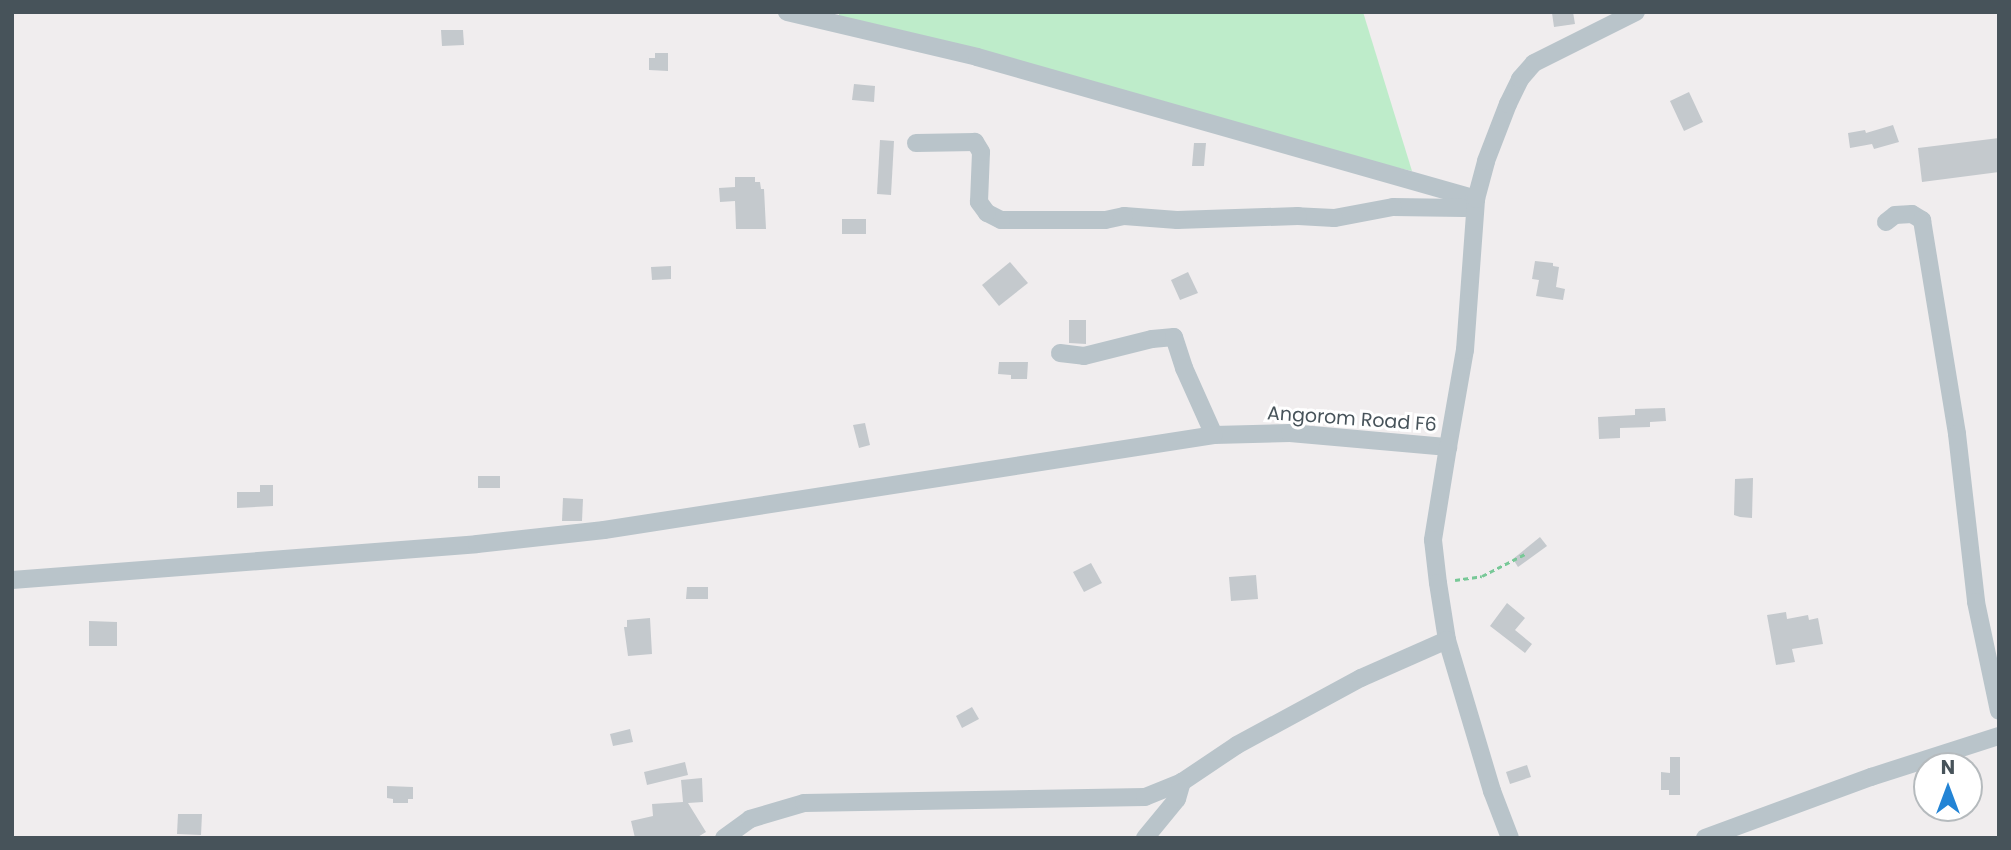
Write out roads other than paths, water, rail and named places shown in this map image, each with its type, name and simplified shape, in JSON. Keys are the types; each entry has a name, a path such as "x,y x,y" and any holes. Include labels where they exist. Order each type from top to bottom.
{"street":[{"path":"787,12 977,57 1476,200"},
{"name":"Angorom Road F6","path":"12,580 477,544 604,530 1214,435 1290,432 1448,447 1465,350 1476,200 1486,161 1520,79 1548,53 1636,12"},
{"path":"916,143 975,142 981,152 979,202 987,213 1001,220 1105,220 1124,216 1177,220 1298,216 1334,218 1393,207 1464,208 1476,200"},
{"path":"1886,222 1895,215 1912,214 1922,220 1957,435 1976,603 1999,710"},
{"path":"1060,353 1084,356 1152,339 1174,337 1184,368 1214,435"},
{"path":"1448,447 1433,540 1447,640 1492,791 1510,838"},
{"path":"724,838 750,819 804,803 1145,797 1182,782 1237,745 1310,705 1447,640"},
{"path":"1705,838 1871,777 1999,736"},
{"path":"1144,838 1177,799 1182,782"}]}
